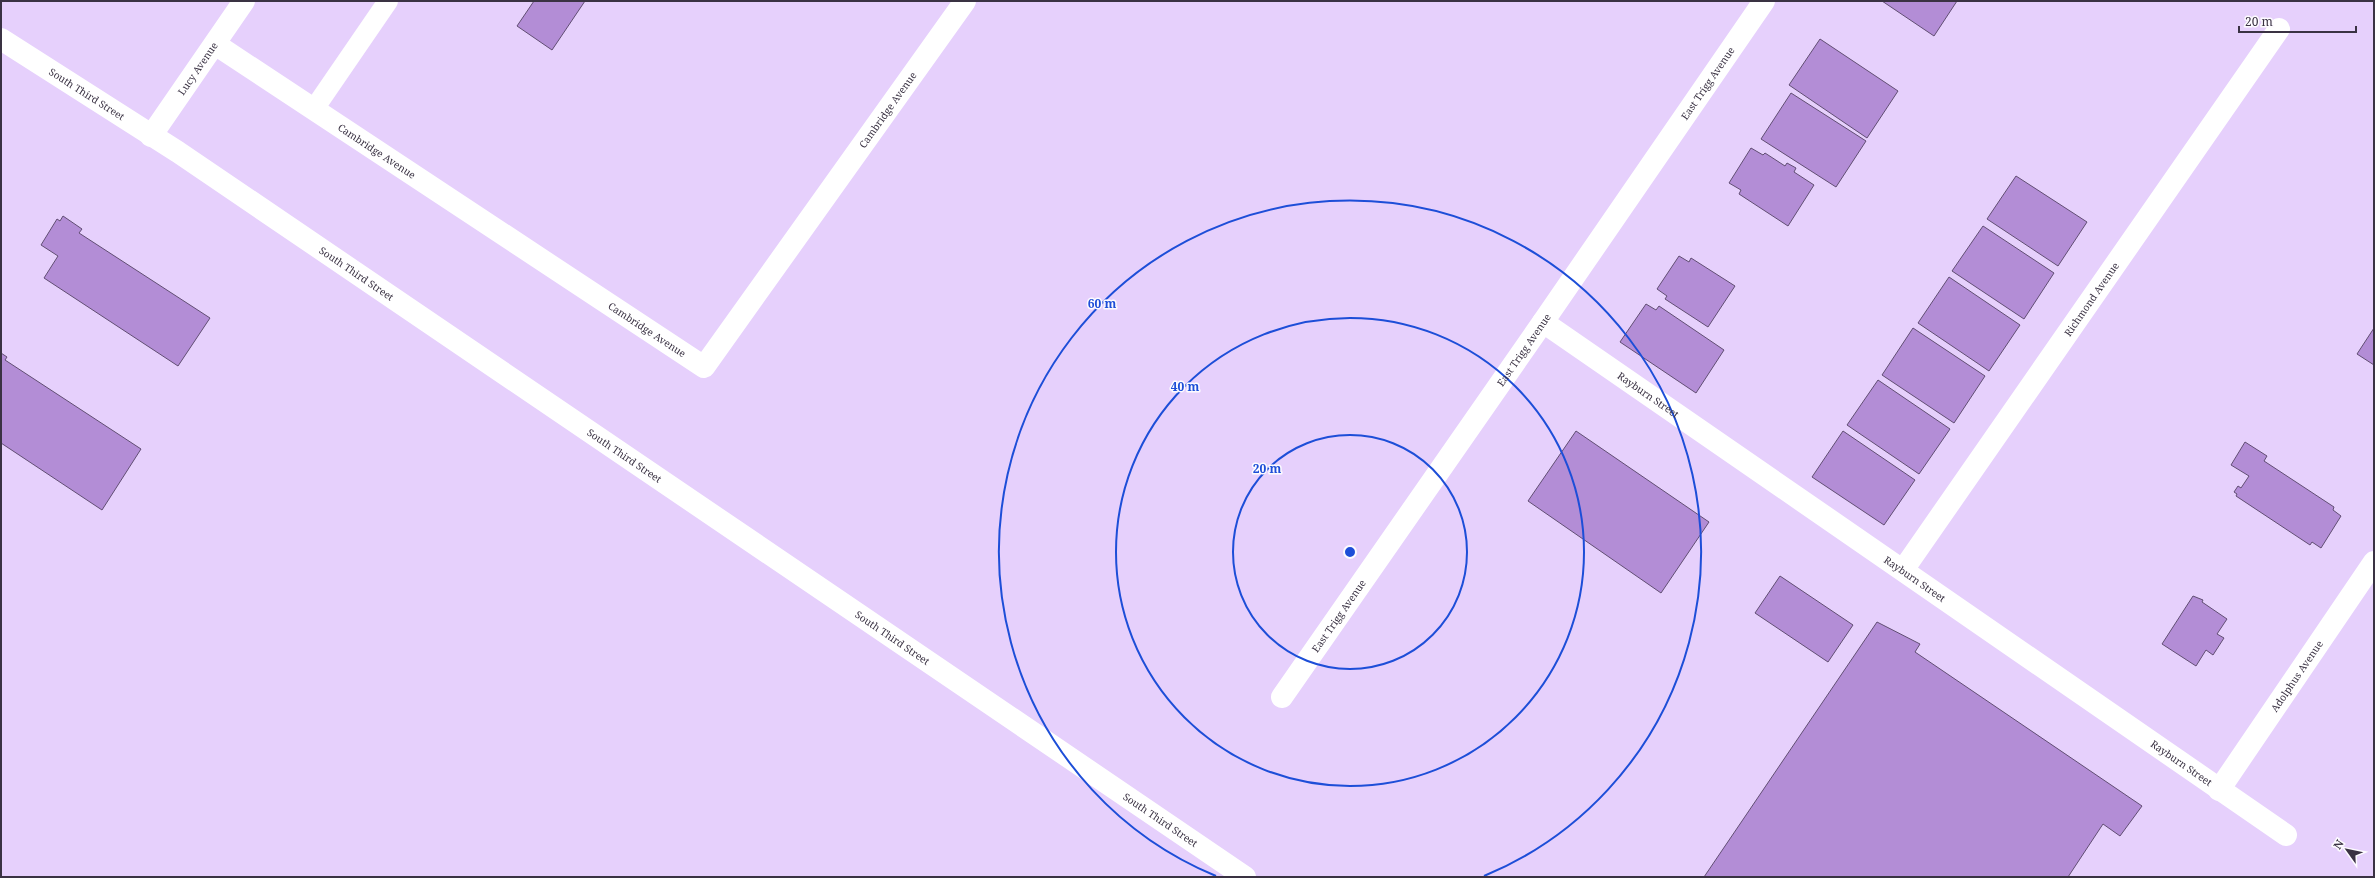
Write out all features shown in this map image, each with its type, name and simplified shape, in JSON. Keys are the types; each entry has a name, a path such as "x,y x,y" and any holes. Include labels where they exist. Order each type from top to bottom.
{"street":[{"name":"Lucy Avenue","path":"151,136 244,1"},
{"name":"Cambridge Avenue","path":"214,44 704,367 965,1"},
{"name":"East Trigg Avenue","path":"1282,697 1764,1"},
{"name":"Richmond Avenue","path":"1903,570 2279,29"},
{"name":"South Third Street","path":"1,39 178,152 1245,877"},
{"name":"Rayburn Street","path":"1543,322 2286,835"},
{"name":"Adolphus Avenue","path":"2219,790 2374,562"}],"lane":[{"path":"314,109 388,1"}],"building":[{"path":"534,1 585,1 552,50 517,26"},
{"path":"1882,1 1957,1 1934,36"},
{"path":"1820,39 1898,91 1867,138 1789,85"},
{"path":"1791,93 1866,141 1836,187 1761,139"},
{"path":"1751,148 1763,155 1765,153 1785,166 1787,163 1796,168 1794,172 1814,185 1788,226 1739,194 1741,190 1729,183"},
{"path":"2016,176 2087,222 2058,266 1987,219"},
{"path":"63,216 82,229 79,233 210,318 178,366 44,278 58,256 41,245 57,219 60,221"},
{"path":"1983,226 2054,273 2024,319 1952,271"},
{"path":"1679,256 1689,262 1691,258 1735,286 1708,327 1665,299 1667,296 1657,289"},
{"path":"1949,277 2020,325 1989,371 1918,323"},
{"path":"1646,304 1656,310 1659,306 1724,350 1696,393 1620,342"},
{"path":"1913,328 1985,376 1954,423 1882,375"},
{"path":"2374,328 2374,365 2357,354"},
{"path":"1,353 7,357 5,360 141,449 102,510 1,443"},
{"path":"1878,380 1950,429 1919,474 1847,425"},
{"path":"1576,431 1709,522 1661,593 1528,501"},
{"path":"1843,431 1915,480 1884,525 1812,477"},
{"path":"2245,442 2267,456 2264,461 2334,507 2333,510 2341,516 2321,548 2312,542 2310,545 2236,496 2237,494 2234,492 2238,486 2241,488 2249,476 2231,465"},
{"path":"1780,576 1853,625 1828,662 1755,613"},
{"path":"2193,596 2203,600 2202,602 2227,619 2217,634 2224,638 2213,655 2206,650 2196,666 2162,644"},
{"path":"1877,622 1920,644 1915,652 2142,806 2120,836 2103,824 2068,877 1704,877"}]}
